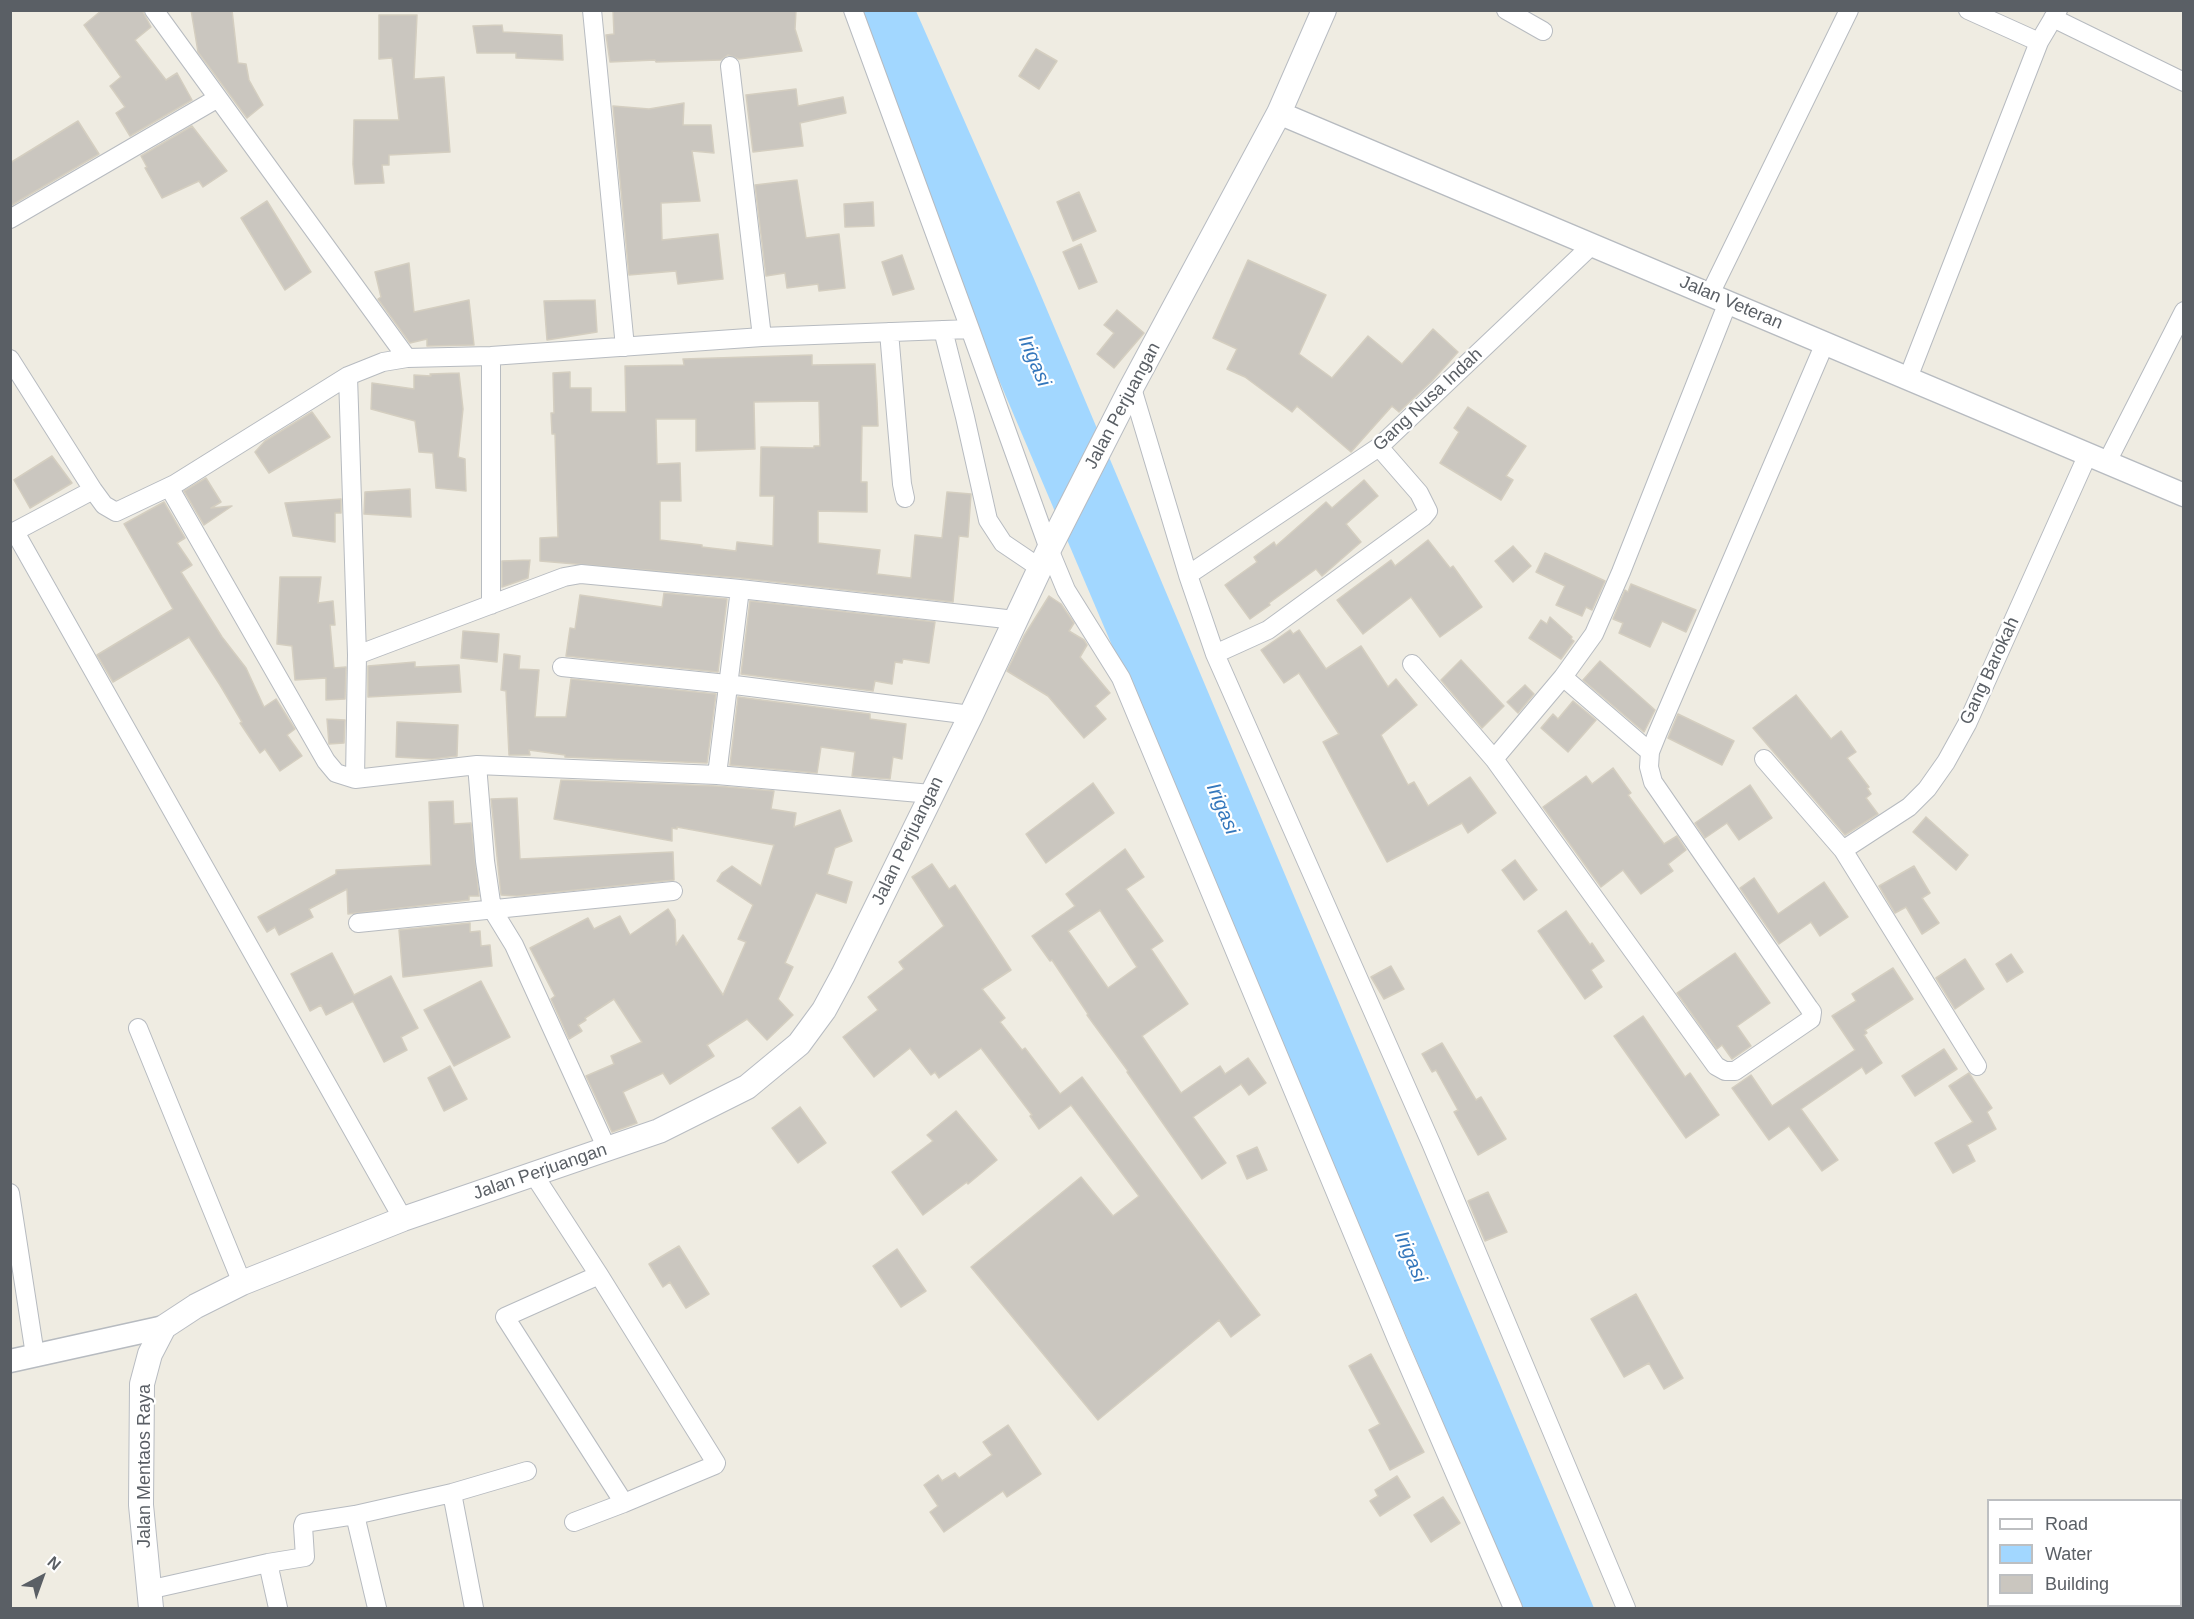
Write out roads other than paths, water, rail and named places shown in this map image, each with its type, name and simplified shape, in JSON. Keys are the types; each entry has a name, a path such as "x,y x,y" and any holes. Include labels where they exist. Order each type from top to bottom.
{"main road":[{"name":"Jalan Perjuangan","path":"165,1327 196,1306 242,1283 403,1220 659,1131 747,1087 799,1044 824,1010 843,975 1047,553 1130,390 1279,112 1324,10"},
{"name":"Jalan Mentaos Raya","path":"150,1599 141,1505 142,1384 150,1354 165,1327"}],"street":[{"path":"154,10 407,358"},
{"path":"592,10 625,347"},
{"path":"853,10 970,329 1047,553 1066,590 1121,678 1394,1331 1513,1608"},
{"path":"1506,10 1543,31"},
{"path":"1494,759 1563,677 1582,652 1598,624 1621,572 1719,298 1849,10"},
{"path":"1968,10 2039,42"},
{"path":"1908,378 2039,42 2055,14 2184,82"},
{"path":"730,66 762,337"},
{"path":"10,219 218,98"},
{"name":"Jalan Veteran","path":"1279,112 2184,495"},
{"name":"Gang Nusa Indah","path":"1188,575 1379,447 1592,244"},
{"name":"Gang Barokah","path":"1843,850 1909,807 1927,789 1946,762 2098,458 2184,311"},
{"path":"10,359 93,490 104,505 116,512 169,487 348,376 383,362 407,358 491,356 762,337 970,329"},
{"path":"943,330 988,520 1003,543 1047,553"},
{"path":"889,332 905,498"},
{"path":"1412,664 1494,759 1716,1066 1725,1071 1736,1071 1811,1019 1812,1012 1653,782 1649,767 1650,752 1825,343"},
{"path":"491,356 491,605"},
{"path":"348,376 357,655 355,779"},
{"path":"1130,390 1215,654 1431,1143 1626,1608"},
{"path":"1215,654 1268,630 1423,517 1428,511 1419,493 1379,447"},
{"path":"169,487 326,761 336,773 355,779 477,765 717,775 931,794"},
{"path":"93,490 13,533 403,1220"},
{"path":"357,655 564,577 581,574 740,589 1015,620"},
{"path":"717,775 740,589"},
{"path":"562,667 727,684 970,715"},
{"path":"1563,677 1650,752"},
{"path":"1764,759 1843,850 1977,1066"},
{"path":"477,765 492,909 514,945 607,1149"},
{"path":"358,923 674,891"},
{"path":"138,1028 242,1283"},
{"path":"534,1174 716,1463 715,1466 574,1522"},
{"path":"10,1193 35,1355"},
{"path":"599,1275 505,1317 624,1503"},
{"path":"10,1361 165,1327"},
{"path":"150,1599 268,1563 305,1557 304,1523 355,1515 452,1493 527,1471"},
{"path":"452,1493 474,1608"},
{"path":"355,1515 377,1608"},
{"path":"268,1563 278,1608"}],"water":[{"name":"Irigasi","path":"850,11 916,11 1034,279 1594,1608 1522,1608 875,89"}]}
